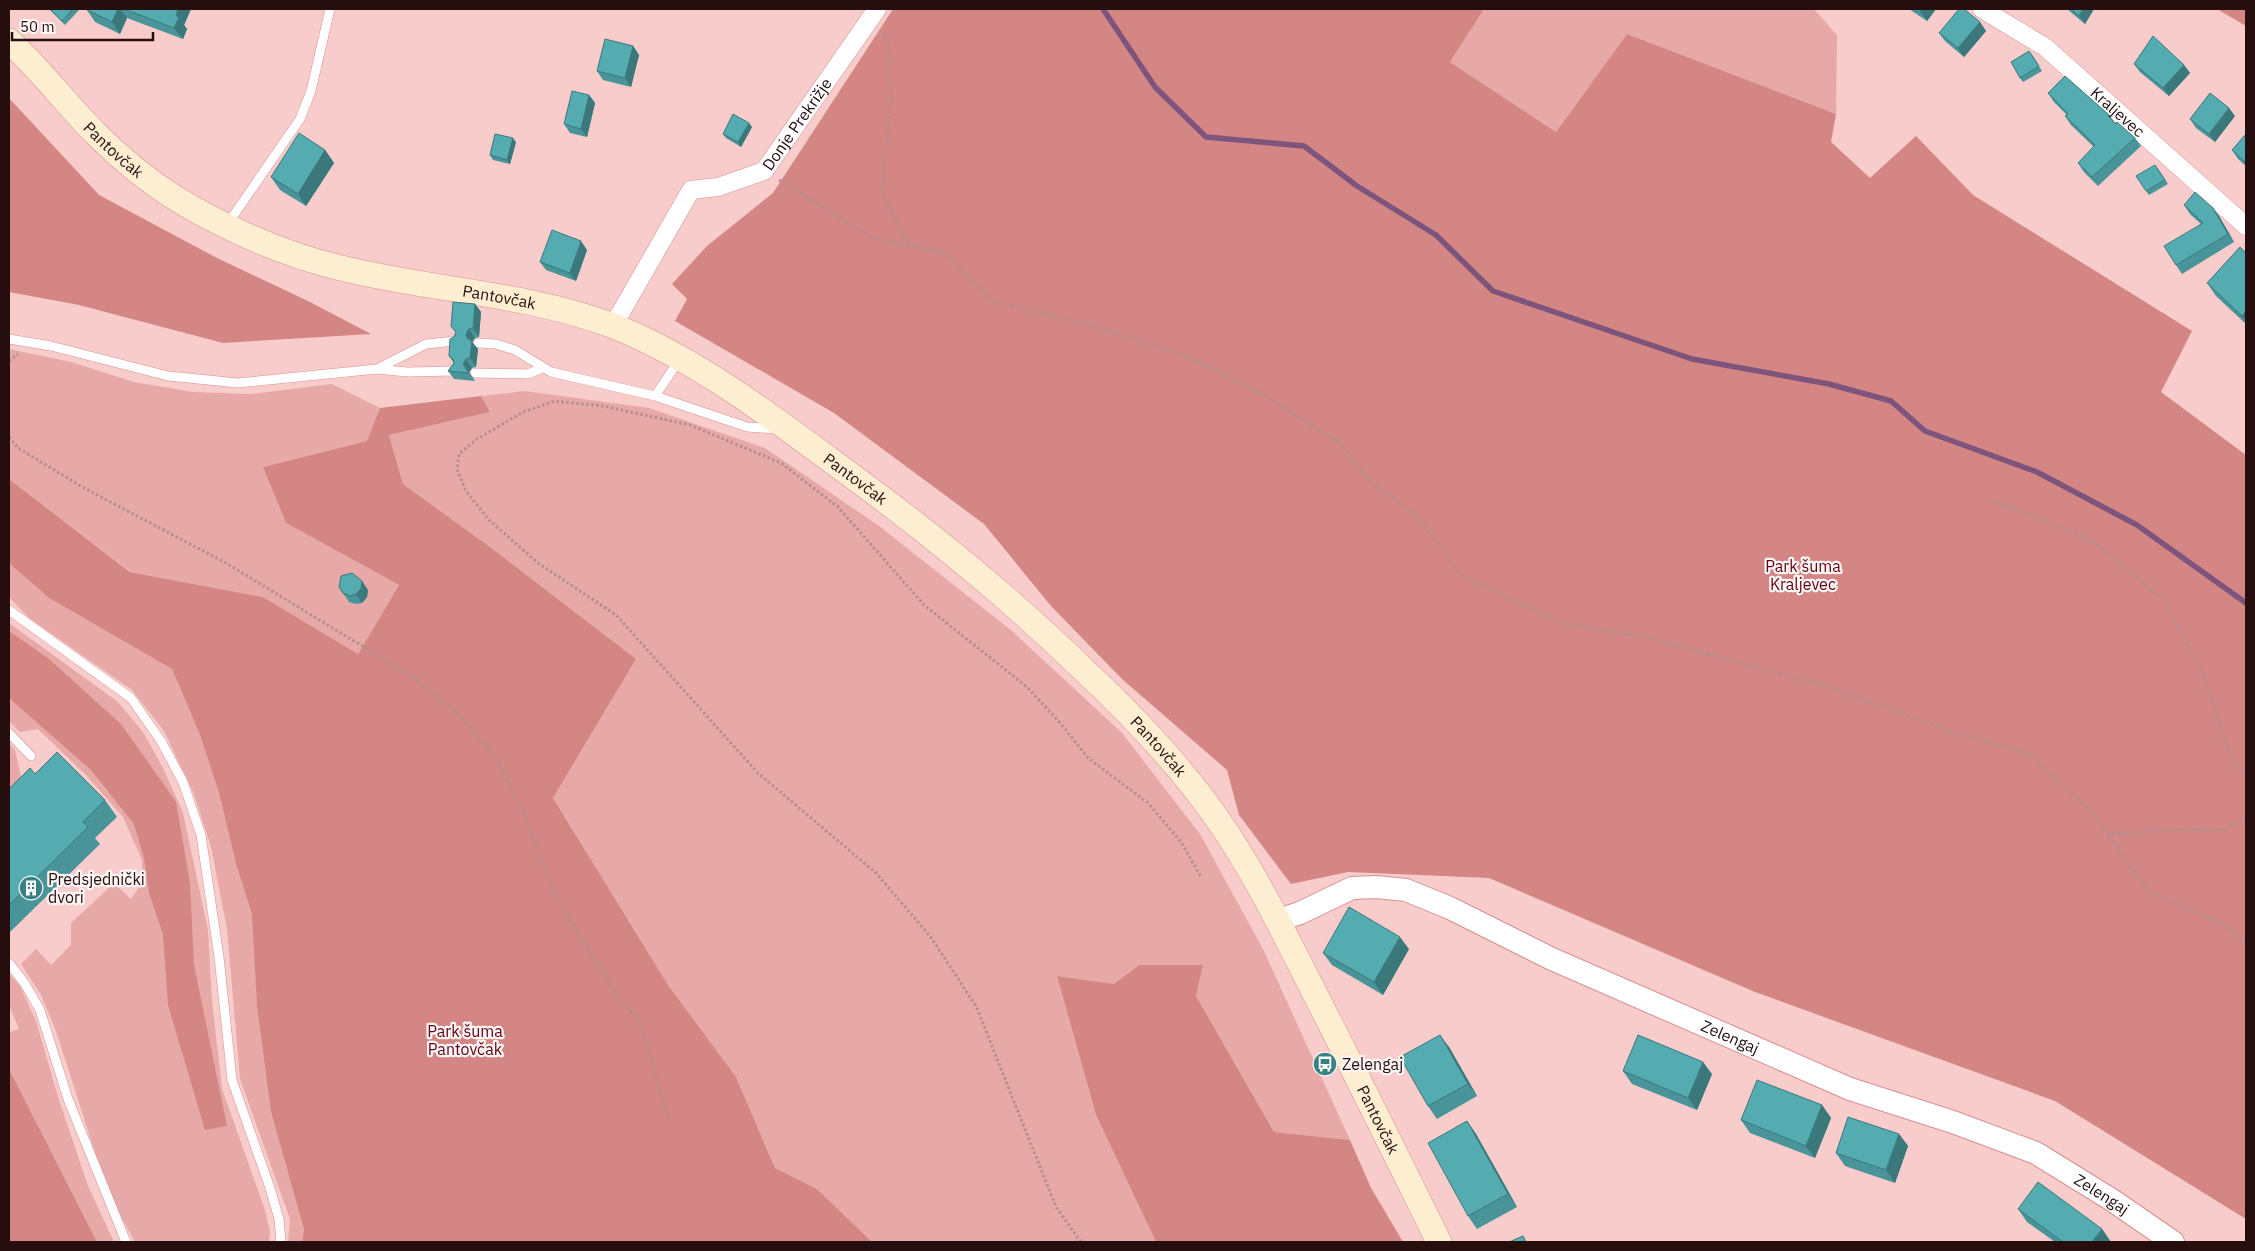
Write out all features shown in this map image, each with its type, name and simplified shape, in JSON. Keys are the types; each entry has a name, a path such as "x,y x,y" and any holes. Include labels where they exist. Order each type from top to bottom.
{"main road":[{"name":"Pantovčak","path":"9,41 54,86 93,131 130,166 170,195 256,239 330,265 397,279 504,296 567,311 613,326 653,344 680,359 790,430 960,558 995,587 1122,706 1185,775 1216,817 1249,868 1279,920 1439,1242"}],"street":[{"name":"Kraljevec","path":"1982,9 2045,47 2246,226"},
{"name":"Donje Prekrižje","path":"613,326 691,190 718,186 764,171 875,12"},
{"name":"Zelengaj","path":"1279,920 1300,913 1352,888 1376,887 1406,890 1445,906 1552,959 1850,1089 1953,1122 2036,1153 2112,1200 2173,1242"}],"lane":[{"path":"227,225 300,119 311,91 330,9"},
{"path":"9,339 51,346 168,376 238,382 377,368 407,372 454,371"},
{"path":"377,368 426,344 456,341"},
{"path":"478,343 496,344 515,350 542,368 570,378 655,396 747,427 790,430"},
{"path":"655,396 680,359"},
{"path":"476,372 528,374 542,368"},
{"path":"9,610 131,698 161,741 182,782 201,835 219,957 232,1080 270,1188 279,1219 281,1242"},
{"path":"9,733 31,756"},
{"path":"9,963 25,984 40,1010 68,1099 126,1242"}],"path":[{"path":"875,12 888,43 890,103 882,190 904,237 917,247"},
{"path":"764,171 871,237 944,253 993,301 1088,324 1189,357 1263,394 1339,443 1373,484 1417,515 1460,574 1560,623 1645,636 1814,683 1953,732 2028,753 2092,812 2148,891 2229,927 2246,945"},
{"path":"1081,1242 1056,1208 976,1006 930,936 876,873 758,773 616,615 538,564 489,520 466,491 458,469 459,454 477,439 523,412 555,401 603,406 690,425 781,463 838,507 924,605 1027,687 1062,725 1088,758 1148,803 1182,842 1201,877"},
{"path":"9,437 18,448 84,488 226,562 404,672 459,715 496,758 523,812 558,901 621,1001 636,1017 644,1035 668,1122"},
{"path":"1992,500 2090,539 2164,600 2204,679 2231,759 2246,780"},
{"path":"2107,834 2174,830 2225,830 2246,816"}],"shaded area":[{"path":"1484,9 1814,9 1837,35 1836,114 1627,34 1556,132 1450,62"},
{"path":"9,349 71,362 134,382 193,392 251,394 332,384 380,408 367,441 263,467 286,523 399,585 358,654 263,597 131,572 9,479"},
{"path":"525,391 649,408 765,448 879,526 1012,631 1122,733 1200,834 1263,949 1350,1140 1274,1132 1196,996 1203,965 1139,965 1114,984 1057,976 1096,1115 1156,1242 872,1242 817,1189 775,1168 736,1077 668,985 553,798 636,659 490,547 403,484 389,435 490,412 481,396"},
{"path":"9,563 49,598 172,669 200,735 219,793 236,864 253,914 257,1007 271,1112 304,1231 302,1242 288,1242 290,1219 240,1079 227,929 211,847 194,794 164,731 132,690 29,618 9,597"},
{"path":"9,623 118,702 143,732 163,768 183,813 208,930 212,1001 222,1089 265,1210 270,1232 269,1242 135,1242 117,1209 98,1162 56,1031 41,995 21,964 36,949 51,965 71,945 71,923 114,883 131,899 142,883 142,860 123,817 86,775 38,729 20,732 9,721"},
{"path":"9,743 15,750 25,793 9,808"},
{"path":"9,974 20,986 36,1021 59,1100 88,1186 114,1242 97,1242 9,1069 9,1032 19,1029 9,1005"}],"green space":[{"name":"Park šuma Kraljevec","path":"893,9 1484,9 1450,62 1556,132 1627,34 1836,114 1831,142 1870,178 1916,136 1973,195 2192,331 2161,392 2246,455 2246,1219 2055,1101 1755,992 1489,878 1348,872 1291,884 1239,815 1227,770 1122,679 1051,606 984,524 834,413 675,321 687,299 672,284 707,246 773,193"},
{"path":"2217,9 2246,9 2246,26"},
{"path":"9,98 99,195 217,258 308,301 371,334 223,343 79,305 9,292"},
{"name":"Park šuma Pantovčak","path":"481,396 490,412 389,435 403,484 490,547 636,659 553,798 668,985 736,1077 775,1168 817,1189 872,1242 302,1242 304,1230 271,1112 257,1007 252,914 236,864 219,793 200,735 172,669 49,598 9,563 9,479 130,572 263,597 358,654 399,585 286,523 263,467 367,441 380,408"},
{"path":"9,631 49,659 121,724 176,802 190,883 194,965 227,1126 205,1130 168,1005 163,934 149,893 144,858 134,824 91,770 9,698"},
{"path":"1139,965 1203,965 1196,996 1274,1132 1350,1140 1371,1188 1403,1242 1156,1242 1096,1115 1057,976 1114,984"},
{"path":"9,1069 97,1242 9,1242"}],"building":[{"path":"50,9 73,9 62,21"},
{"path":"88,9 118,9 112,22"},
{"path":"124,9 178,9 176,16 179,17 174,28"},
{"path":"1959,9 1964,9 1980,22 1958,48 1939,33"},
{"path":"2071,9 2083,9 2079,16"},
{"path":"2153,36 2184,65 2163,88 2134,64"},
{"path":"605,39 633,46 625,78 597,71"},
{"path":"2029,51 2039,66 2020,78 2011,62"},
{"path":"2065,76 2108,114 2115,124 2117,122 2135,138 2092,177 2078,163 2095,145 2065,116 2068,114 2048,93"},
{"path":"572,91 589,95 581,129 564,124"},
{"path":"2210,93 2229,108 2209,134 2190,119"},
{"path":"733,114 749,123 738,142 723,134"},
{"path":"299,133 325,150 298,194 271,177"},
{"path":"495,134 513,138 507,160 490,155"},
{"path":"2246,134 2246,163 2232,150"},
{"path":"2155,165 2165,180 2146,191 2136,176"},
{"path":"2195,192 2213,208 2228,234 2176,265 2164,246 2203,223 2184,205"},
{"path":"552,230 581,241 570,273 540,262"},
{"path":"2240,247 2246,253 2246,311 2242,316 2207,283"},
{"path":"453,302 475,304 473,328 469,329 466,334 467,338 472,341 470,358 466,359 463,364 469,373 448,371 454,363 453,359 449,356 450,339 454,337 456,332 451,326"},
{"path":"352,573 362,581 361,589 356,594 350,596 343,593 339,587 341,576"},
{"name":"Predsjednički dvori","path":"57,752 105,800 83,822 88,827 9,905 9,789 30,768 35,774"},
{"path":"1349,907 1400,937 1374,982 1323,953"},
{"path":"1440,1035 1468,1084 1428,1106 1400,1057"},
{"path":"1638,1035 1703,1062 1688,1098 1623,1071"},
{"path":"1757,1080 1822,1105 1806,1146 1741,1120"},
{"path":"1848,1117 1899,1134 1886,1170 1836,1153"},
{"path":"1467,1121 1508,1194 1468,1216 1428,1143"},
{"path":"2038,1182 2102,1229 2092,1242 2063,1242 2018,1209"},
{"path":"1523,1236 1526,1242 1509,1242"}],"waterway":[{"path":"1103,9 1155,87 1206,137 1304,146 1357,186 1436,235 1493,291 1692,359 1829,384 1891,401 1925,431 2037,472 2137,525 2246,603"}],"place":[{"name":"Predsjednički dvori","path":"31,888"},
{"name":"Zelengaj","path":"1325,1064"}]}
